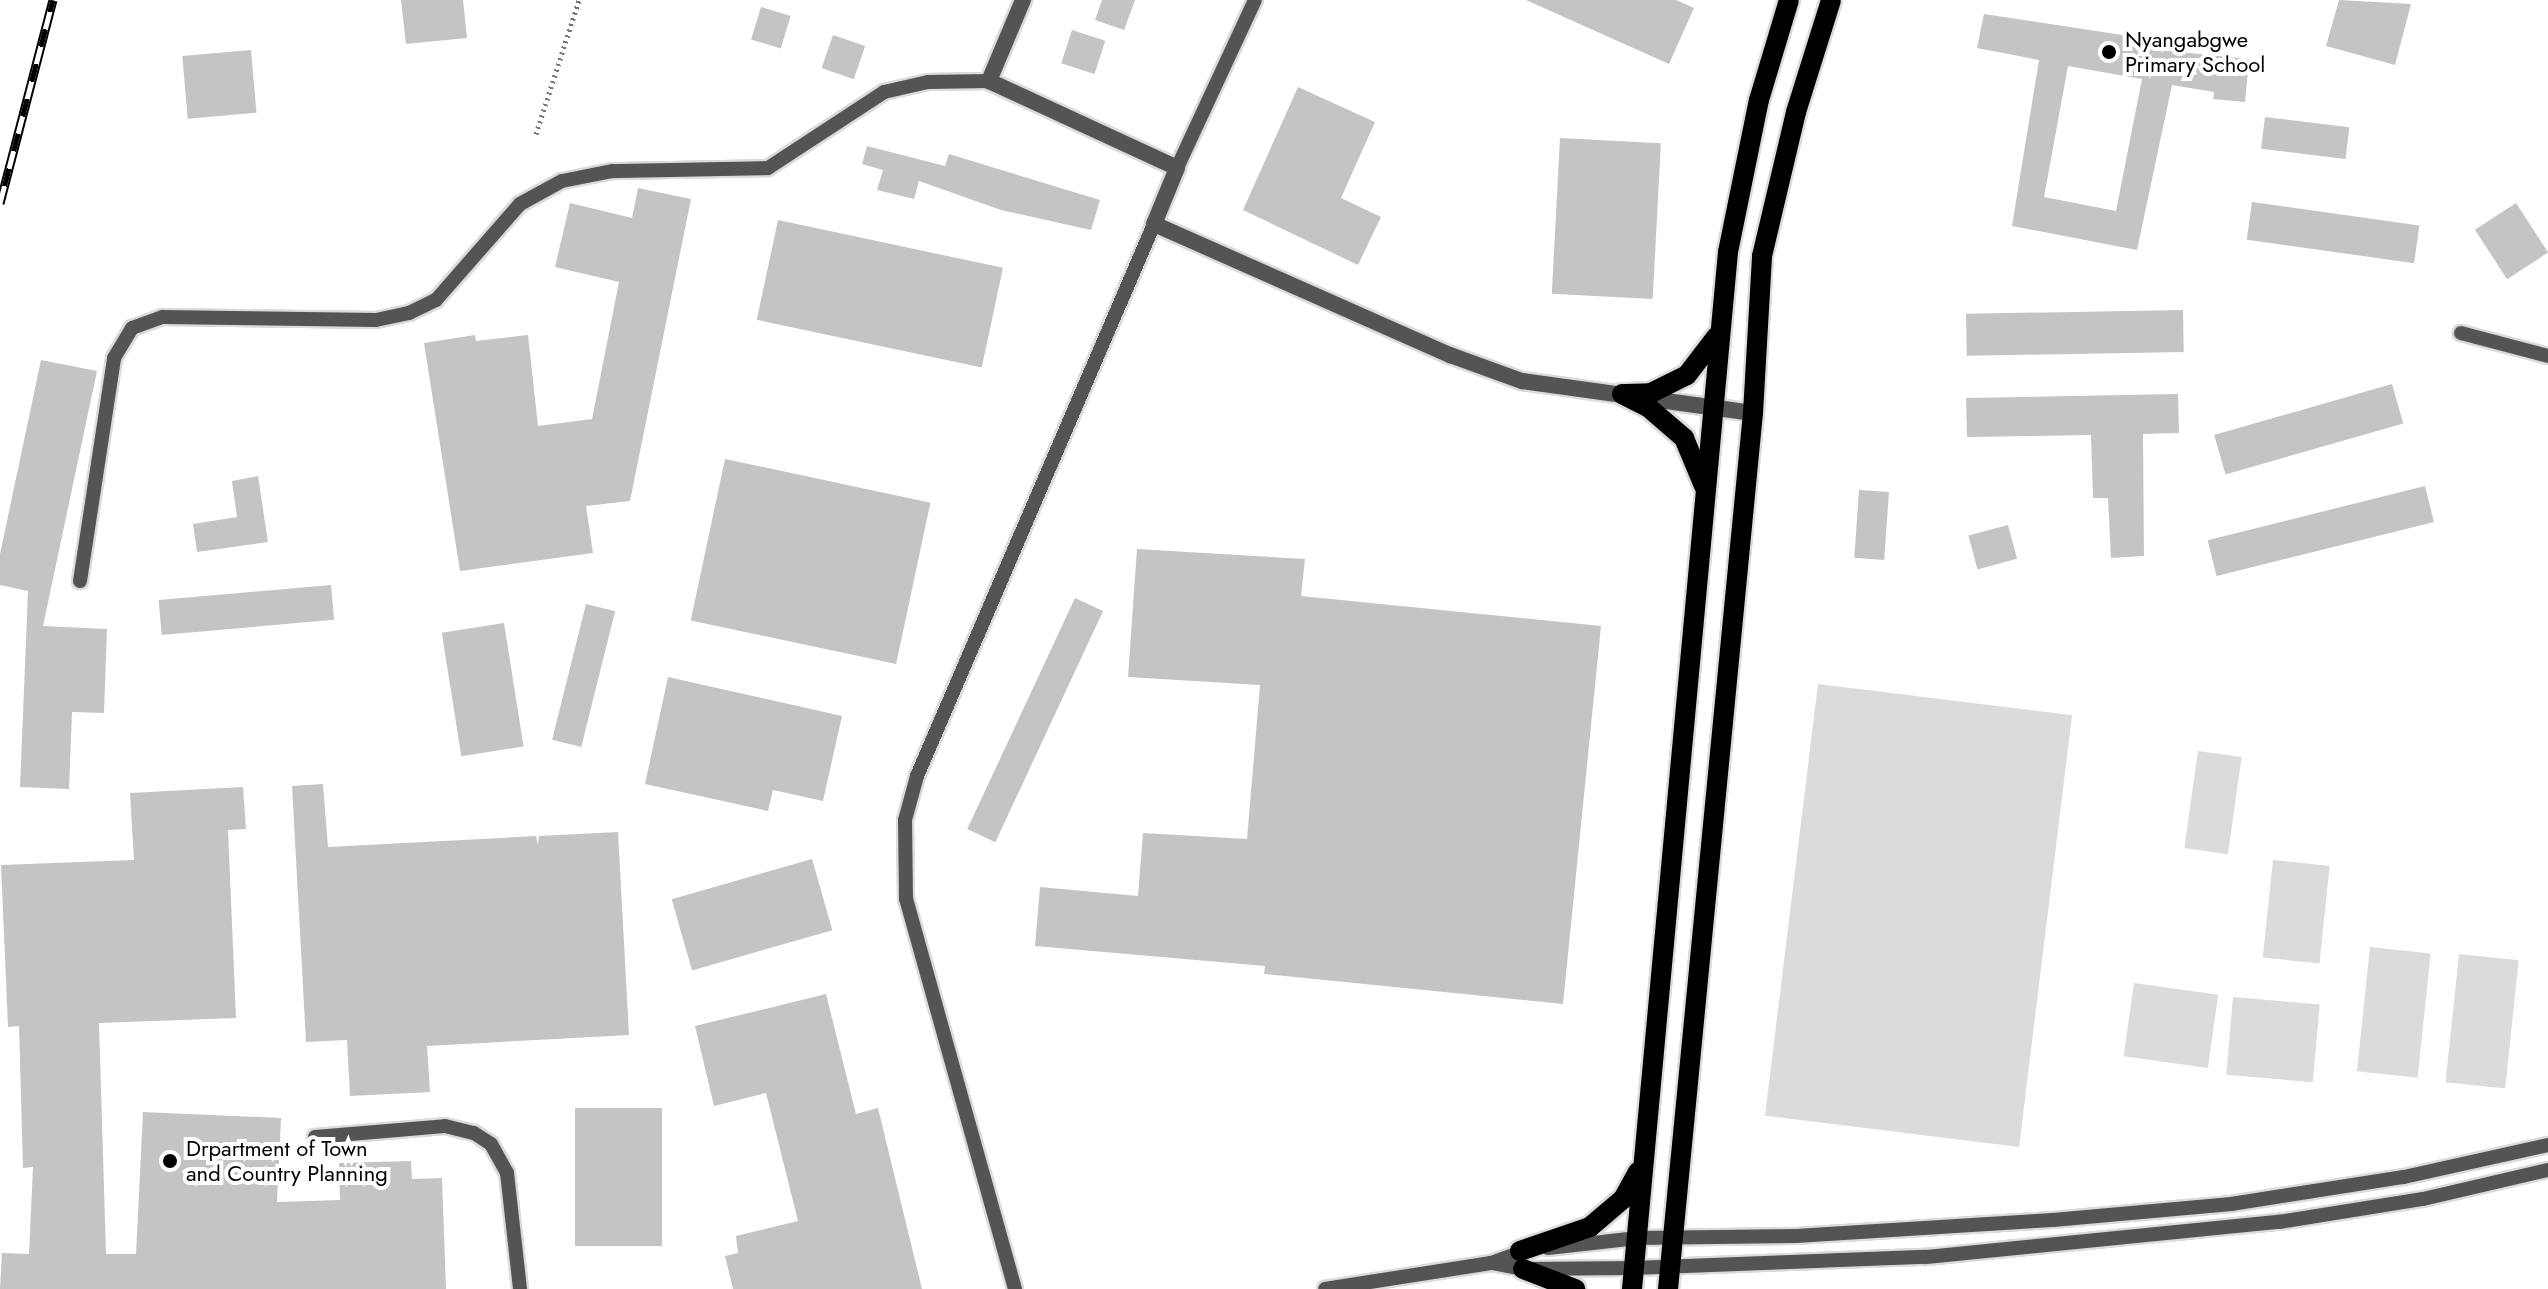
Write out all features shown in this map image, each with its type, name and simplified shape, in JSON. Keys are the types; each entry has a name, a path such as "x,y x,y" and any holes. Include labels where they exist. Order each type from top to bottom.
{"main road":[{"path":"1632,1289 1728,252 1755,115 1789,0"},
{"path":"1668,1289 1753,413 1762,256 1796,112 1831,0"},
{"path":"1622,394 1651,393 1687,375 1704,360 1721,327"},
{"path":"1622,394 1648,407 1684,438 1705,490"},
{"path":"1521,1260 1590,1227 1623,1199 1642,1163"},
{"path":"1521,1260 1575,1289"}],"street":[{"path":"1023,0 989,81 1177,168 1154,224 1450,355 1522,381 1753,413"}],"lane":[{"path":"1177,168 1255,0"},
{"path":"80,581 114,358 132,328 163,317 376,320 409,313 436,300 520,204 562,181 613,171 768,168 884,92 928,82 989,81"},
{"path":"1015,1289 906,899 905,820 917,776 1154,224"},
{"path":"2461,333 2548,356"},
{"path":"315,1137 445,1126 474,1133 491,1144 507,1173 520,1289"},
{"path":"1325,1289 1521,1260 1637,1238 1796,1236 2231,1204 2404,1177 2548,1145"},
{"path":"1521,1260 1634,1268 1671,1264 1926,1257 2279,1222 2423,1199 2548,1170"}],"path":[{"path":"536,134 579,0"}],"shaded area":[{"path":"1818,684 2072,715 2019,1147 1765,1116"},
{"path":"2198,751 2242,757 2228,854 2184,848"},
{"path":"2273,860 2330,866 2319,963 2263,957"},
{"path":"2370,947 2431,953 2418,1078 2357,1071"},
{"path":"2459,954 2519,960 2505,1089 2446,1082"},
{"path":"2134,983 2218,995 2208,1068 2124,1056"},
{"path":"2233,997 2320,1005 2313,1082 2226,1075"}],"building":[{"path":"401,0 463,0 467,38 406,44"},
{"path":"1102,0 1135,0 1124,30 1095,20"},
{"path":"1526,0 1676,0 1694,8 1669,64"},
{"path":"2339,0 2411,4 2395,65 2326,46"},
{"path":"761,7 791,16 781,49 751,40"},
{"path":"1984,14 2181,44 2180,52 2249,59 2245,102 2213,99 2214,92 2172,85 2137,250 2012,226 2039,60 1977,48","holes":["2068,66 2142,79 2116,211 2044,197"]},
{"path":"1072,30 1105,41 1094,74 1061,63"},
{"path":"833,35 865,46 854,79 822,68"},
{"path":"251,50 256,113 188,119 182,56"},
{"path":"1298,87 1375,122 1341,198 1381,217 1358,265 1243,210"},
{"path":"2265,117 2349,127 2345,159 2261,149"},
{"path":"1560,138 1661,143 1653,299 1552,294"},
{"path":"867,146 945,166 949,154 1100,200 1091,230 1001,210 919,181 914,199 877,190 883,170 862,164"},
{"path":"638,188 691,199 630,501 586,506 593,553 460,571 424,343 475,335 476,341 528,335 538,426 592,419 619,282 555,267 570,203 632,218"},
{"path":"2252,202 2419,226 2414,263 2247,240"},
{"path":"2516,203 2548,253 2507,279 2475,230"},
{"path":"778,220 1003,268 982,368 757,320"},
{"path":"2183,310 2184,352 1967,356 1966,314"},
{"path":"41,360 97,371 43,626 107,629 104,713 72,712 69,789 20,787 28,591 0,585 0,554"},
{"path":"2392,384 2403,423 2225,474 2214,435"},
{"path":"2178,394 2179,433 2143,434 2144,556 2111,558 2108,498 2093,498 2091,435 1967,437 1966,398"},
{"path":"725,459 930,503 896,664 691,620"},
{"path":"258,476 268,542 197,552 193,524 237,517 232,481"},
{"path":"2425,486 2434,522 2217,576 2208,540"},
{"path":"1859,490 1889,492 1884,560 1854,558"},
{"path":"2008,525 2017,559 1977,569 1968,536"},
{"path":"1137,549 1305,559 1301,596 1601,626 1563,1004 1264,974 1265,966 1035,946 1040,887 1138,896 1143,833 1247,839 1260,685 1128,677"},
{"path":"331,585 334,620 162,635 159,600"},
{"path":"1075,598 1103,611 995,842 967,829"},
{"path":"586,604 615,611 581,747 552,740"},
{"path":"504,623 524,746 461,756 442,633"},
{"path":"668,677 842,716 823,801 773,790 768,811 645,784"},
{"path":"323,784 328,847 536,836 538,845 539,836 618,832 629,1035 427,1046 430,1092 350,1096 347,1040 306,1042 292,786"},
{"path":"243,787 246,829 228,830 236,1018 99,1023 106,1254 136,1254 143,1112 281,1118 277,1202 340,1200 339,1163 411,1161 412,1179 442,1178 446,1289 0,1289 2,1253 29,1254 33,1167 23,1168 19,1026 8,1027 1,865 134,860 130,793"},
{"path":"812,859 832,930 692,970 672,899"},
{"path":"826,994 856,1114 878,1108 922,1289 733,1289 725,1256 738,1253 736,1236 798,1221 766,1093 714,1106 695,1026"},
{"path":"575,1108 662,1108 662,1246 575,1246"}],"railway":[{"path":"0,203 53,0"}],"place":[{"name":"Nyangabgwe Primary School","path":"2109,52"},
{"name":"Drpartment of Town and Country Planning","path":"170,1161"}]}
